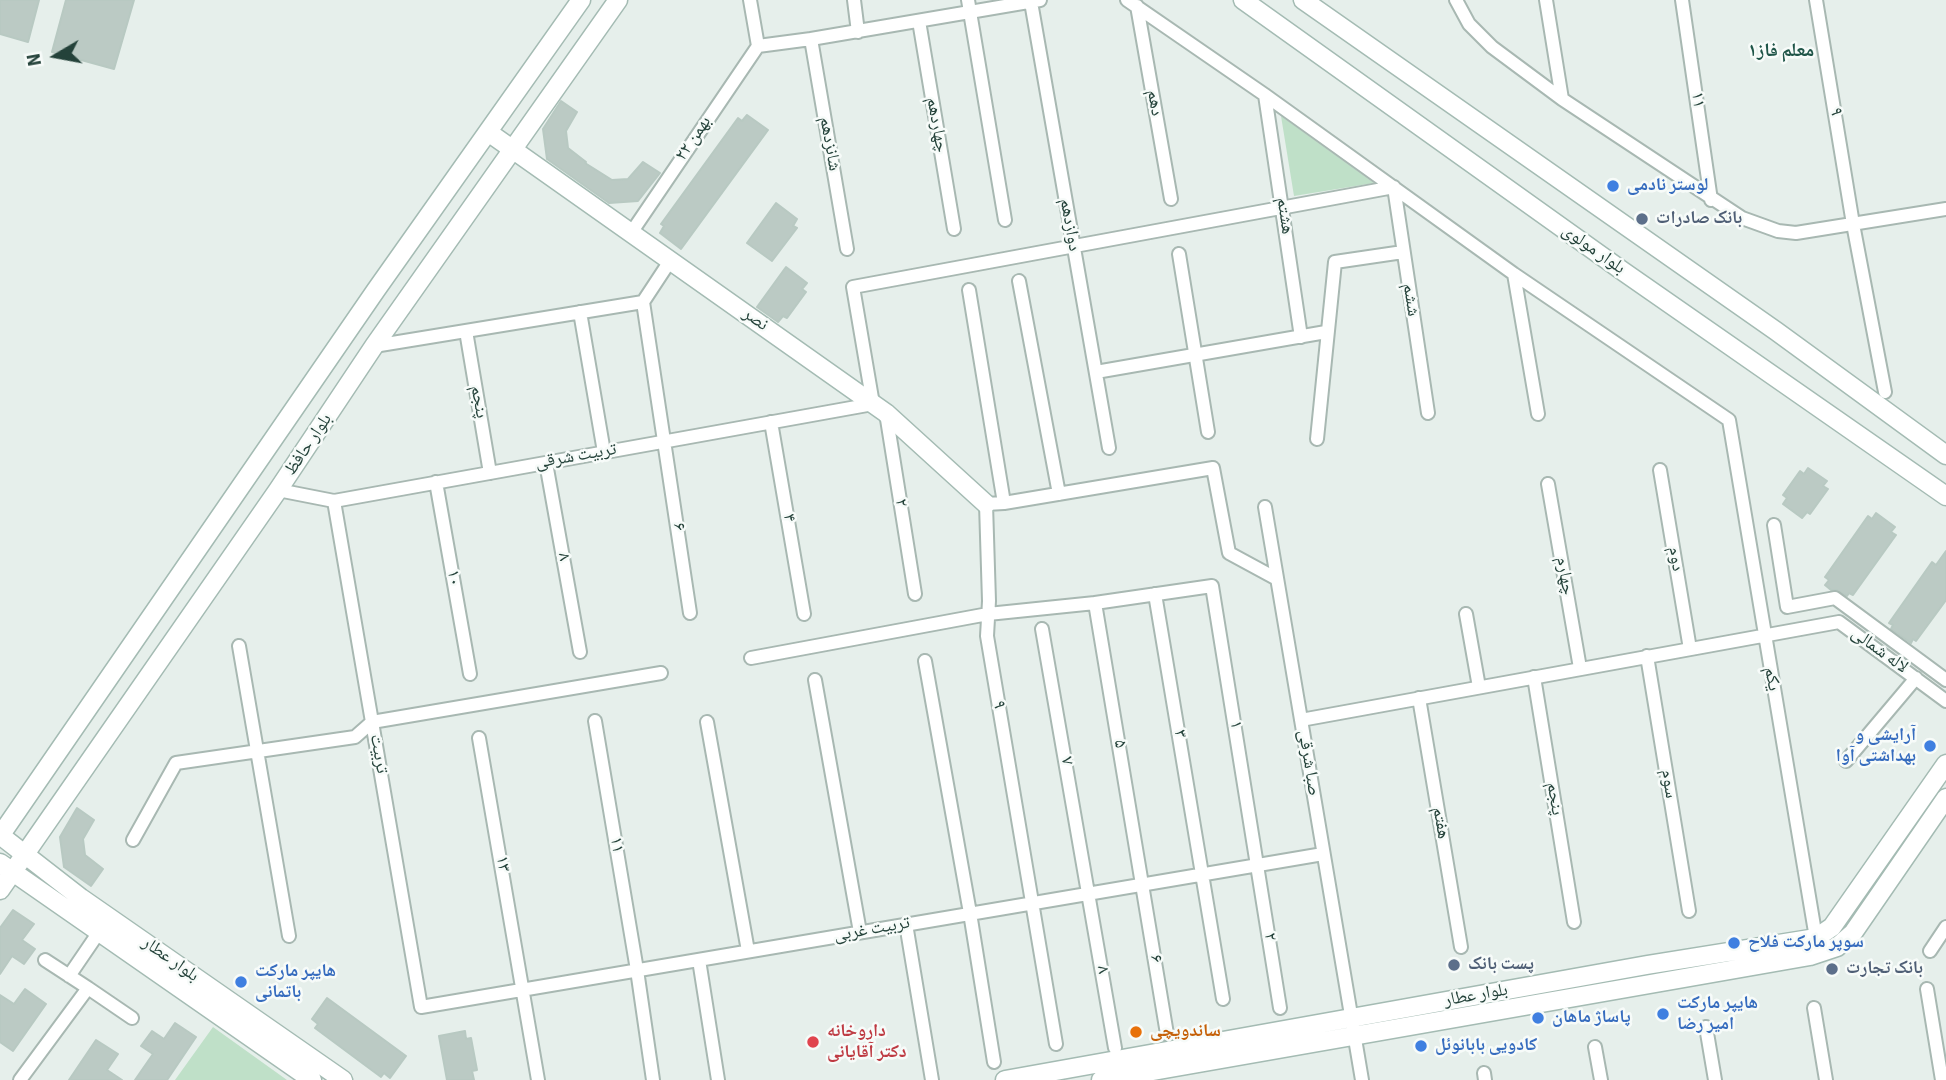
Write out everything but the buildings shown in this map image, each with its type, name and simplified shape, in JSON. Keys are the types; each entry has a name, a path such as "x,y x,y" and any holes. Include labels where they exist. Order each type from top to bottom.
{"street":[{"name":"بلوار حافظ","path":"0,836 368,301 581,0"},
{"name":"بلوار حافظ","path":"0,890 6,868 25,854 278,490 374,346 618,0"},
{"path":"750,0 758,46 919,21 969,6 1036,1"},
{"path":"854,0 858,32"},
{"name":"بلوار مولوی","path":"1243,0 1624,272 1946,496"},
{"path":"1303,0 1776,331 1946,455"},
{"path":"1456,0 1469,24 1492,47 1562,99 1742,218 1761,226 1796,233 1946,209"},
{"path":"1546,0 1562,99"},
{"name":"۱۱","path":"1682,0 1711,200"},
{"name":"۹","path":"1816,0 1853,224 1885,392"},
{"name":"دوازدهم","path":"1036,1 1073,247 1109,448"},
{"path":"1132,3 1514,274 1538,414"},
{"name":"دهم","path":"1132,3 1171,199"},
{"path":"969,6 1005,220"},
{"name":"چهاردهم","path":"919,21 954,229"},
{"name":"شانزدهم","path":"811,39 848,249"},
{"name":"۲۲ بهمن","path":"631,233 758,46"},
{"name":"هشتم","path":"1265,95 1301,337"},
{"name":"نصر","path":"488,132 879,408 995,504"},
{"path":"1073,247 1394,187"},
{"name":"ششم","path":"1394,187 1428,413"},
{"name":"۲","path":"915,594 853,287 1073,247"},
{"path":"1317,439 1335,262 1403,252"},
{"path":"1179,254 1208,432"},
{"path":"666,441 643,302 670,261"},
{"name":"یکم","path":"1514,274 1729,420 1816,938"},
{"path":"1018,281 1059,494"},
{"name":"۹","path":"969,290 995,504 986,636 1031,903"},
{"path":"374,346 643,302"},
{"path":"580,312 604,452"},
{"name":"پنجم","path":"466,331 490,473"},
{"path":"1096,372 1326,332"},
{"name":"تربیت شرقی","path":"278,490 334,501 771,422 879,408"},
{"name":"۴","path":"771,422 804,614"},
{"name":"۶","path":"666,441 690,613"},
{"name":"۸","path":"546,463 580,652"},
{"path":"995,504 1213,468 1229,553 1277,579"},
{"name":"دوم","path":"1660,470 1690,649"},
{"name":"۱۰","path":"436,482 470,674"},
{"name":"چهارم","path":"1548,484 1580,668"},
{"name":"تربیت","path":"334,501 421,1007"},
{"name":"صبا شرقی","path":"1265,507 1362,1080"},
{"path":"1774,525 1787,607 1835,598 1946,680"},
{"name":"۱","path":"1155,594 1212,586 1258,865"},
{"path":"751,658 988,614 1155,594"},
{"name":"۳","path":"1155,594 1202,874"},
{"name":"۵","path":"1095,603 1143,884"},
{"path":"1466,614 1479,687"},
{"name":"لاله شمالی","path":"1301,720 1839,622 1946,701"},
{"name":"۷","path":"1042,629 1090,893"},
{"path":"239,646 289,936"},
{"name":"سوم","path":"1647,656 1689,911"},
{"path":"925,661 994,1062"},
{"path":"133,840 176,762 355,737 372,722 661,673"},
{"name":"پنجم","path":"1534,677 1574,922"},
{"path":"1846,761 1916,678"},
{"path":"815,680 860,932"},
{"name":"هفتم","path":"1419,698 1461,947"},
{"name":"۱۱","path":"595,721 653,1080"},
{"path":"707,722 748,951"},
{"name":"۱۳","path":"480,738 538,1080"},
{"path":"1816,938 1832,927 1946,764"},
{"name":"بلوار عطار","path":"1005,1080 1810,956 1837,947 1853,933 1946,798"},
{"name":"بلوار عطار","path":"0,836 55,878 343,1080"},
{"name":"تربیت غربی","path":"421,1007 1323,854"},
{"name":"۲","path":"1258,865 1280,1008"},
{"name":"بلوار عطار","path":"6,868 312,1080"},
{"path":"1202,874 1223,999"},
{"path":"41,892 41,878 48,875 55,878"},
{"name":"۶","path":"1143,884 1167,1034"},
{"name":"۸","path":"1090,893 1115,1048"},
{"path":"1031,903 1056,1044"},
{"path":"906,924 932,1080"},
{"path":"1946,927 1930,951 1946,948"},
{"path":"69,976 99,932"},
{"name":"بلوار عطار","path":"1101,1080 1647,965 1816,938"},
{"path":"45,960 132,1018"},
{"path":"699,960 718,1080"},
{"path":"20,1080 88,988"},
{"path":"1927,989 1942,1080"},
{"path":"1814,1008 1826,1080"},
{"path":"1706,1027 1715,1080"},
{"path":"1595,1047 1601,1080"}],"green space":[{"path":"1281,116 1374,183 1294,196"},
{"path":"213,1027 287,1080 175,1080"}],"place":[{"name":"لوستر نادمی","path":"1613,186"},
{"name":"بانک صادرات","path":"1642,219"},
{"name":"آرایشی و بهداشتی آوا","path":"1930,746"},
{"name":"سوپر مارکت فلاح","path":"1734,943"},
{"name":"پست بانک","path":"1454,965"},
{"name":"بانک تجارت","path":"1832,969"},
{"name":"هایپر مارکت باتمانی","path":"241,982"},
{"name":"هایپر مارکت امیر رضا","path":"1663,1014"},
{"name":"پاساژ ماهان","path":"1538,1018"},
{"name":"ساندویچی","path":"1136,1032"},
{"name":"داروخانه دکتر آقایانی","path":"813,1042"},
{"name":"کادویی بابانوئل","path":"1421,1046"}],"district":[{"name":"معلم فاز۱","path":"1781,52"}]}
